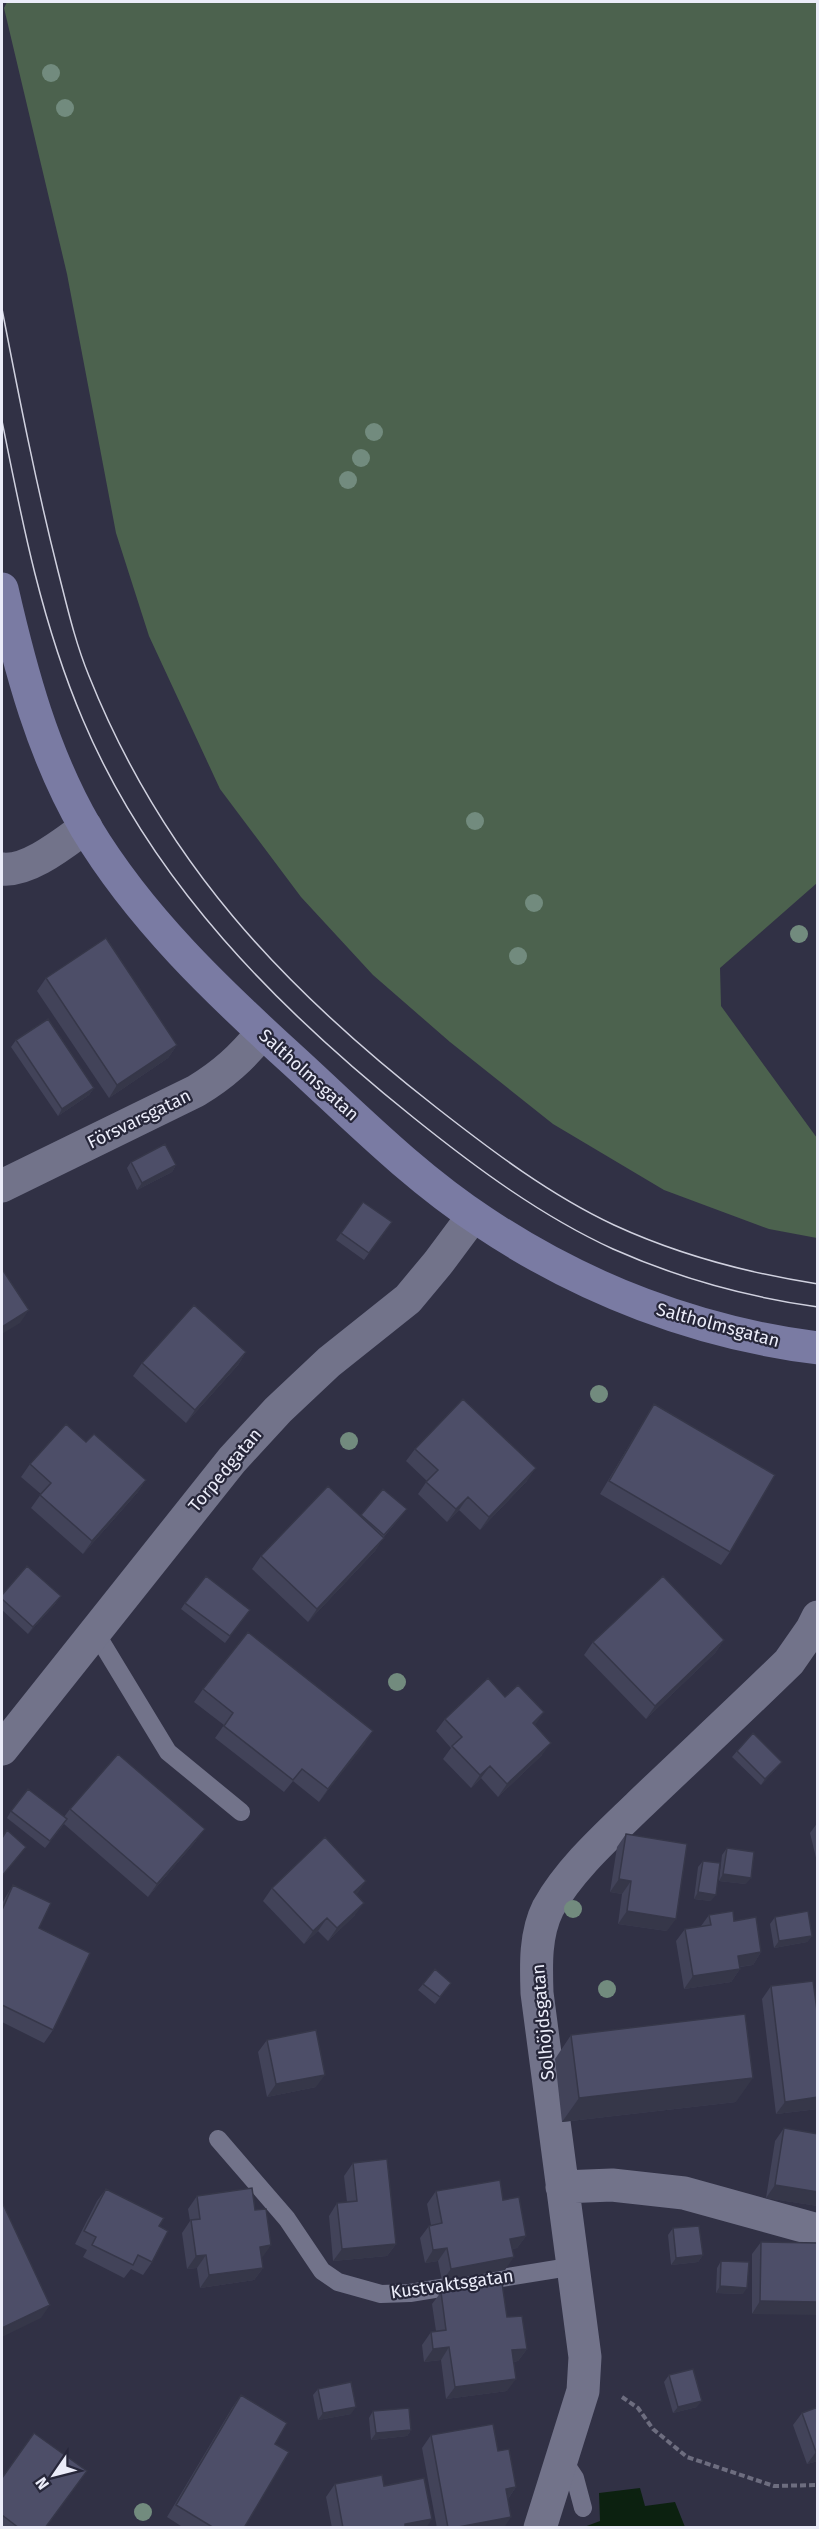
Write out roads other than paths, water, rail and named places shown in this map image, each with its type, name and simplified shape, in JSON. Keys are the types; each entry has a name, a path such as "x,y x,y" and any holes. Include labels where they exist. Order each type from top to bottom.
{"street":[{"name":"Saltholmsgatan","path":"2,589 19,661 38,721 55,766 86,827 148,915 204,977 262,1033 397,1154 473,1216 565,1270 634,1301 721,1329 818,1348"},
{"path":"2,869 7,870 36,861 86,827"},
{"name":"Försvarsgatan","path":"2,1186 196,1091 221,1076 239,1061 262,1033"},
{"name":"Torpedgatan","path":"2,1749 94,1630 232,1460 278,1410 329,1362 408,1299 473,1216"},
{"name":"Solhöjdsgatan","path":"540,2528 583,2391 585,2357 575,2266 562,2187 537,1993 538,1936 548,1909 566,1882 597,1846 789,1662 818,1617"},
{"path":"562,2187 612,2185 684,2193 818,2230"}],"lane":[{"path":"94,1630 168,1752 241,1812"},
{"name":"Kustvaktsgatan","path":"218,2139 287,2219 322,2271 338,2282 381,2294 410,2293 575,2266"},
{"path":"563,2460 575,2478 583,2508"}],"tram line":[{"path":"2,309 42,506 68,611 84,663 119,743 153,805 191,862 233,916 278,967 381,1062 479,1140 544,1186 614,1225 688,1254 739,1268 818,1284"},
{"path":"2,421 26,535 45,610 83,720 111,779 145,836 182,889 223,939 315,1033 364,1076 461,1154 534,1206 586,1236 662,1269 739,1292 818,1307"}]}
